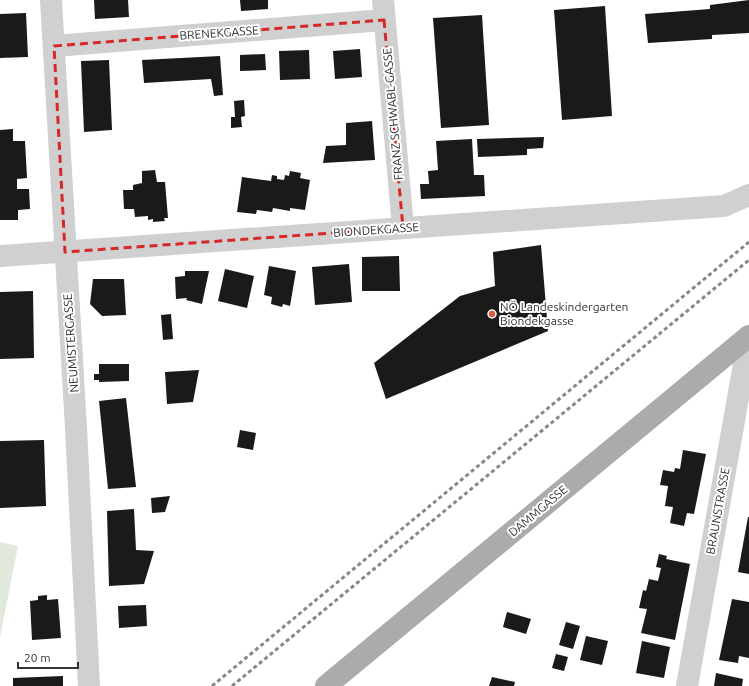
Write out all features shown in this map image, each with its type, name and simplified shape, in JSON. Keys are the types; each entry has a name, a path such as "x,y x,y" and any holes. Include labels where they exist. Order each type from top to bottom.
{"main road":[{"name":"DAMMGASSE","path":"326,686 749,336"}],"street":[{"name":"NEUMISTERGASSE","path":"51,0 89,686"},
{"name":"BRENEKGASSE","path":"54,46 384,10"},
{"name":"FRANZ SCHWABL-GASSE","path":"384,10 403,228"},
{"name":"BIONDEKGASSE","path":"0,256 724,206 749,195"},
{"name":"BRAUNSTRASSE","path":"687,686 749,336"}],"highlighted area":[{"path":"384,20 403,228 65,252 54,46"}],"shaded area":[{"path":"0,542 18,546 0,637"}],"building":[{"path":"94,0 128,0 129,17 95,19"},
{"path":"240,0 268,0 268,9 241,11"},
{"path":"749,0 749,33 712,35 712,39 648,43 645,14 710,9 710,5"},
{"path":"605,6 612,116 562,120 554,10"},
{"path":"26,13 28,57 0,58 0,14"},
{"path":"482,15 489,125 441,128 433,18"},
{"path":"360,49 362,77 335,79 333,51"},
{"path":"309,50 310,79 280,80 279,51"},
{"path":"265,54 266,70 240,71 240,55"},
{"path":"220,56 223,95 214,96 211,79 144,83 142,60"},
{"path":"109,60 112,130 84,132 81,61"},
{"path":"244,100 245,116 241,117 242,127 231,128 231,117 235,117 234,101"},
{"path":"372,121 375,160 323,163 326,146 346,145 346,123"},
{"path":"13,129 13,141 25,141 27,178 17,179 17,189 29,189 30,209 18,210 18,220 0,220 0,130"},
{"path":"544,137 543,148 527,149 527,155 478,157 477,139"},
{"path":"472,139 474,175 484,175 485,196 421,199 420,184 429,184 428,171 438,170 436,141"},
{"path":"155,170 157,182 165,182 168,218 164,218 165,221 153,222 153,219 148,220 148,216 135,217 134,209 124,209 123,190 133,190 133,185 142,183 142,171"},
{"path":"290,171 301,173 300,178 310,180 305,210 290,208 290,211 273,208 272,212 257,210 256,214 237,212 242,177 271,181 272,175 277,176 277,179 284,180 285,175 289,176"},
{"name":"NÖ Landeskindergarten Biondekgasse","path":"541,245 548,331 386,399 374,363 460,296 495,286 493,252"},
{"path":"399,256 400,291 362,291 362,257"},
{"path":"349,264 352,302 315,305 312,267"},
{"path":"269,266 296,271 290,306 283,304 282,307 271,304 272,297 264,295"},
{"path":"225,269 254,276 247,308 218,301"},
{"path":"185,271 209,271 202,304 186,300 187,298 176,299 175,277 185,276"},
{"path":"93,279 124,279 126,315 102,316 90,304"},
{"path":"33,291 34,358 0,359 0,292"},
{"path":"171,314 173,339 163,340 161,315"},
{"path":"99,364 129,364 129,381 99,382 99,380 94,380 94,374 99,374"},
{"path":"199,370 193,402 167,404 165,372"},
{"path":"126,398 136,487 108,489 99,401"},
{"path":"240,430 256,433 253,450 237,447"},
{"path":"44,440 46,506 0,508 0,441"},
{"path":"683,450 706,454 694,514 687,513 684,526 670,523 673,507 665,506 668,486 660,485 663,470 674,472 675,468 680,469"},
{"path":"170,496 165,512 152,513 151,498"},
{"path":"134,509 136,550 154,551 144,584 109,586 107,511"},
{"path":"749,517 749,574 738,572"},
{"path":"659,554 667,556 666,559 690,564 675,640 641,633 647,609 639,608 643,590 646,591 649,579 658,581 661,568 656,567"},
{"path":"47,595 47,600 58,599 61,638 32,640 30,601 38,600 38,596"},
{"path":"732,599 749,602 749,658 739,656 738,663 719,660"},
{"path":"146,605 147,626 119,628 118,606"},
{"path":"507,612 531,619 526,634 503,627"},
{"path":"566,622 580,626 573,649 559,645"},
{"path":"586,636 608,641 602,665 580,660"},
{"path":"642,641 670,647 664,678 636,673"},
{"path":"556,654 568,657 564,671 552,668"},
{"path":"716,673 743,679 742,686 714,686"},
{"path":"63,676 63,686 13,686 13,678"},
{"path":"492,677 515,682 514,686 489,686"}],"railway":[{"path":"212,686 749,242"},
{"path":"232,686 749,260"}],"place":[{"name":"NÖ Landeskindergarten Biondekgasse","path":"492,314"}]}
